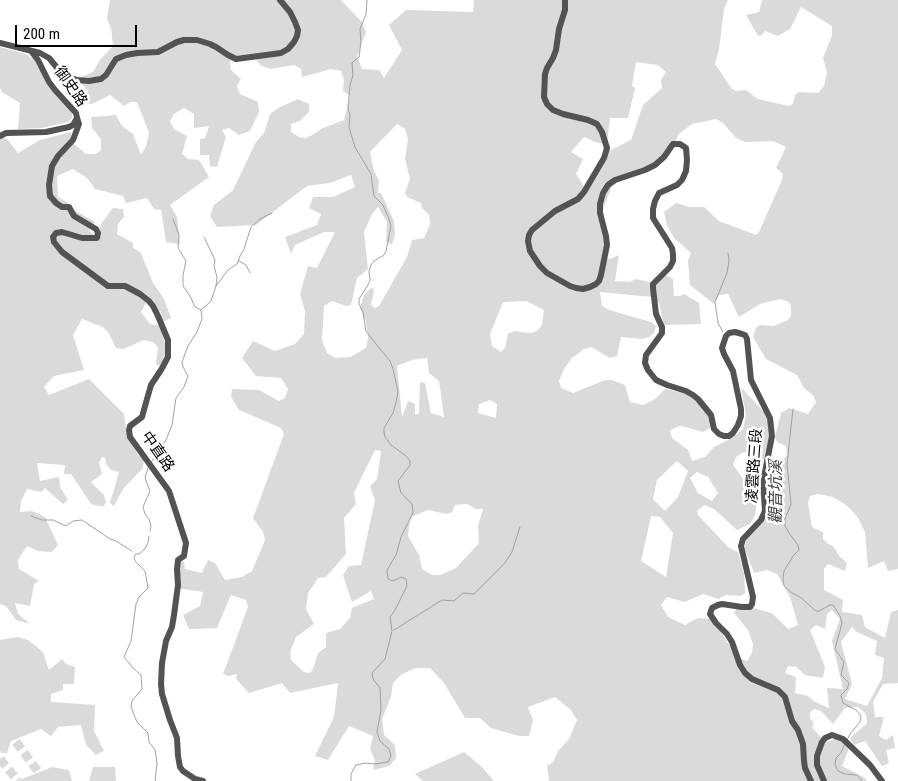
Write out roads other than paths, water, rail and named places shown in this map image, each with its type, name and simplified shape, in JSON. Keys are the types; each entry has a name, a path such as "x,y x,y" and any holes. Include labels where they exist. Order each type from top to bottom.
{"street":[{"path":"0,42 40,53 49,58 66,76 77,80 89,81 101,79 106,75 116,59 137,53 158,52 184,40 197,40 210,44 236,59 281,53 294,42 298,30 290,12 280,0"},
{"name":"凌雲路三段","path":"565,0 565,10 559,29 556,50 545,74 544,97 547,104 553,110 597,124 602,132 607,148 604,158 578,199 555,211 532,230 528,241 530,251 547,273 570,286 583,289 590,288 596,284 599,281 607,246 600,204 603,193 608,185 615,180 654,165 664,157 673,144 684,146 687,160 685,176 677,185 659,193 653,209 653,218 672,248 673,261 670,267 653,284 656,314 662,327 662,333 646,354 645,362 648,370 656,380 686,391 698,400 711,415 714,429 718,434 729,436 738,425 741,409 733,371 722,348 729,333 735,332 745,335 747,340 751,380 770,418 772,436 763,482 765,511 761,520 743,539 741,546 753,597 752,604 750,607 742,608 722,604 712,608 710,614 732,642 740,665 745,673 752,679 778,690 784,697 792,720 804,744 805,768 811,781"},
{"name":"御史路","path":"0,136 6,133 46,132 69,127 73,125 77,118 76,113 49,82 31,52"},
{"name":"中直路","path":"77,118 80,124 73,140 58,156 52,166 48,185 50,196 56,204 62,207 69,207 74,216 96,229 98,233 97,238 82,238 62,232 56,233 53,237 54,242 62,252 108,286 124,286 140,294 153,306 168,340 168,358 151,385 142,417 130,426 129,430 130,437 169,491 186,543 184,556 178,560 178,585 174,615 162,663 161,684 162,694 177,738 180,767 195,779 204,781"},
{"path":"824,781 817,765 817,756 822,742 825,738 832,735 846,742 870,764 882,781"}],"waterway":[{"path":"351,781 351,774 356,765 388,762 391,756 389,749 380,741 377,732 381,710 380,688 373,679 372,673 385,659 392,631 390,617 407,586 406,579 401,577 393,581 388,579 387,570 396,555 401,537 413,513 412,504 401,493 398,481 410,465 410,461 391,445 384,432 384,428 393,413 398,392 393,369 390,361 366,331 363,312 359,304 359,299 370,280 369,271 371,265 384,255 386,251 391,226 383,205 374,196 371,174 355,147 349,127 350,115 348,108 353,75 352,63 359,57 360,29 366,14 367,0"},
{"path":"216,286 228,270 237,264 251,227 260,219 272,213"},
{"path":"152,461 166,440 172,425 176,398 184,387 188,376 182,362 202,319 201,310 195,307 183,286 186,261 178,248 179,235 173,219"},
{"path":"201,310 211,301 217,277 214,266 215,260 204,237"},
{"path":"723,332 718,323 715,302 727,273 728,253"},
{"path":"239,261 246,265 250,273"},
{"name":"觀音坑溪","path":"793,409 787,464 791,504 785,519 785,526 798,545 799,550 784,571 784,586 816,611 833,605 840,616 842,623 835,649 844,662 841,675 849,683 847,689 841,695 843,703 856,710 861,716 860,722 847,740"},
{"path":"148,468 145,478 150,491 143,507 149,519 150,531"},
{"path":"769,511 784,519"},
{"path":"31,516 42,520 53,520 66,526 73,521 82,520 132,551"},
{"path":"394,630 442,600 454,601 463,593 474,594 504,564 512,552 520,527"},
{"path":"149,536 144,550 134,557 135,561 145,571 148,588 139,597 136,604 131,641 124,657 141,675 142,689 132,701 131,707 137,722 148,733 149,742 155,750 157,763 155,781"},
{"name":"觀音坑溪","path":"845,743 841,753 836,758 835,765 838,771 857,775 862,781"}],"tunnel":[{"path":"0,720 45,781"},
{"path":"0,759 18,781"}]}
